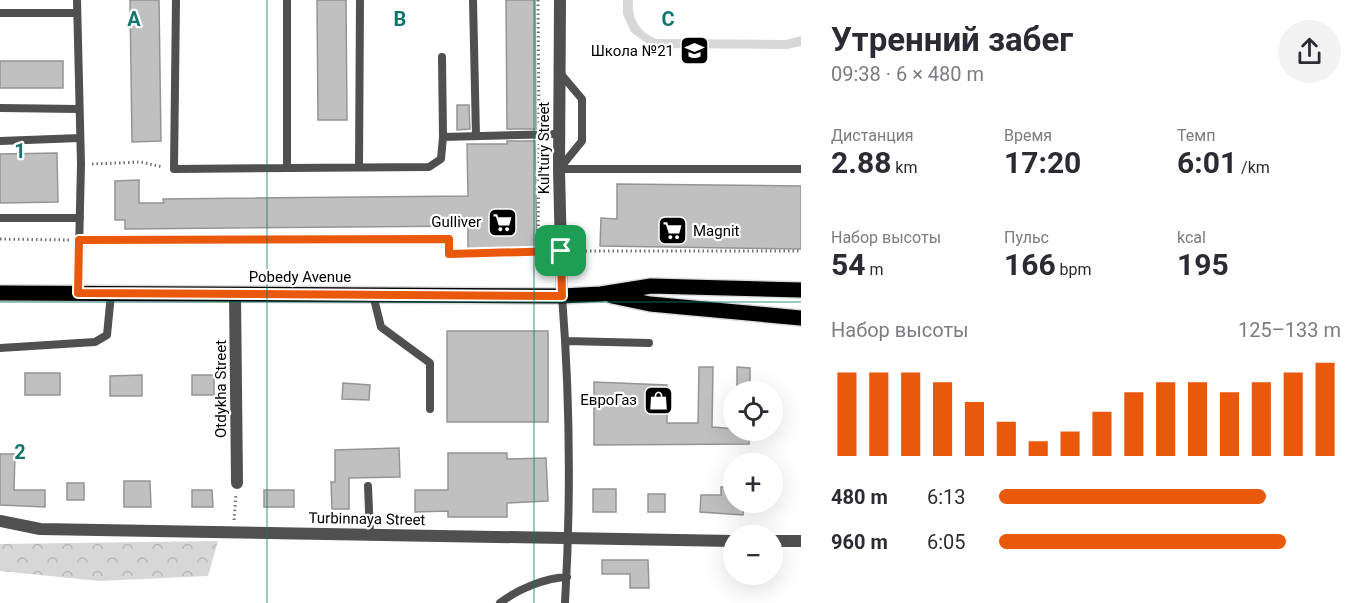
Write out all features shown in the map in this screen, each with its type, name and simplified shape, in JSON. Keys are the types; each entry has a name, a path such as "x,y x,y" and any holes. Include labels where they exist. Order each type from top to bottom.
{"main road":[{"name":"Pobedy Avenue","path":"0,293 562,296 601,294 651,286 801,290"},
{"name":"Pobedy Avenue","path":"601,294 650,304 801,318"}],"street":[{"name":"Kul'tury Street","path":"560,0 559,169 562,296"},
{"name":"Otdykha Street","path":"235,294 237,483"},
{"name":"Turbinnaya Street","path":"0,521 40,529 723,541"},
{"path":"783,541 801,541"}],"lane":[{"path":"77,0 81,164 78,293"},
{"path":"176,0 174,169 433,166 443,155 442,57"},
{"path":"287,0 287,168"},
{"path":"359,167 360,0"},
{"path":"473,0 476,136"},
{"path":"0,13 77,13"},
{"path":"559,72 582,99 582,141 559,169"},
{"path":"0,108 79,109"},
{"path":"443,137 559,134"},
{"path":"0,141 80,138"},
{"path":"559,169 801,169"},
{"path":"0,218 80,218"},
{"path":"0,348 95,342 107,335 111,294"},
{"path":"373,295 381,327 430,363 430,410"},
{"path":"562,296 566,341 569,539 566,603"},
{"path":"566,341 649,343"},
{"path":"368,486 370,534"},
{"path":"501,603 508,597 553,577 567,577"}],"path":[{"path":"81,164 141,162 174,169"},
{"path":"0,239 449,239 449,254 561,251 801,251"},
{"path":"234,531 237,483"}],"green space":[{"path":"623,0 633,0 633,13 637,24 656,39 786,40 801,36 801,46 787,49 653,48 631,32 623,14"},
{"path":"218,541 208,576 99,581 0,571 0,544"}],"building":[{"path":"130,0 159,0 161,141 132,142"},
{"path":"317,0 346,0 347,120 318,120"},
{"path":"506,0 535,0 536,129 507,129"},
{"path":"0,61 63,61 63,88 0,88"},
{"path":"457,105 469,105 470,129 457,130"},
{"path":"507,141 535,141 537,248 468,249 468,226 125,229 125,220 115,220 115,181 139,180 139,203 164,203 163,199 468,196 467,144 507,144"},
{"path":"57,153 58,202 0,203 0,154"},
{"path":"617,184 801,186 801,249 600,246 601,218 617,219"},
{"path":"447,331 548,331 548,422 447,422"},
{"path":"699,367 713,367 712,427 723,428 723,441 749,441 749,444 594,445 594,382 667,385 667,423 698,423"},
{"path":"737,367 750,368 750,381 737,381"},
{"path":"25,373 60,373 60,395 25,395"},
{"path":"142,375 142,396 110,396 110,376"},
{"path":"192,375 214,375 214,395 192,395"},
{"path":"343,383 370,385 369,400 342,399"},
{"path":"399,448 400,477 349,478 349,509 332,509 331,482 335,482 335,450"},
{"path":"448,453 507,453 507,459 546,458 548,501 507,503 507,517 448,517 448,511 415,512 415,490 448,490"},
{"path":"0,454 15,454 14,490 45,490 45,507 0,505"},
{"path":"124,481 150,481 151,507 124,507"},
{"path":"67,483 84,483 84,500 67,500"},
{"path":"721,487 723,487 723,513 743,513 743,515 700,512 701,495 721,495"},
{"path":"593,489 616,489 616,512 593,512"},
{"path":"192,490 212,490 213,507 192,507"},
{"path":"264,490 294,490 294,507 264,507"},
{"path":"648,494 665,494 665,512 648,512"},
{"path":"602,560 648,560 649,588 630,588 630,574 602,574"}],"place":[{"name":"Школа №21","path":"695,51"},
{"name":"Gulliver","path":"502,222"},
{"name":"Magnit","path":"672,231"},
{"name":"ЕвроГаз","path":"658,400"}],"route":[{"path":"449,239 449,254 561,251 562,296 78,293 79,240 449,239"}]}
